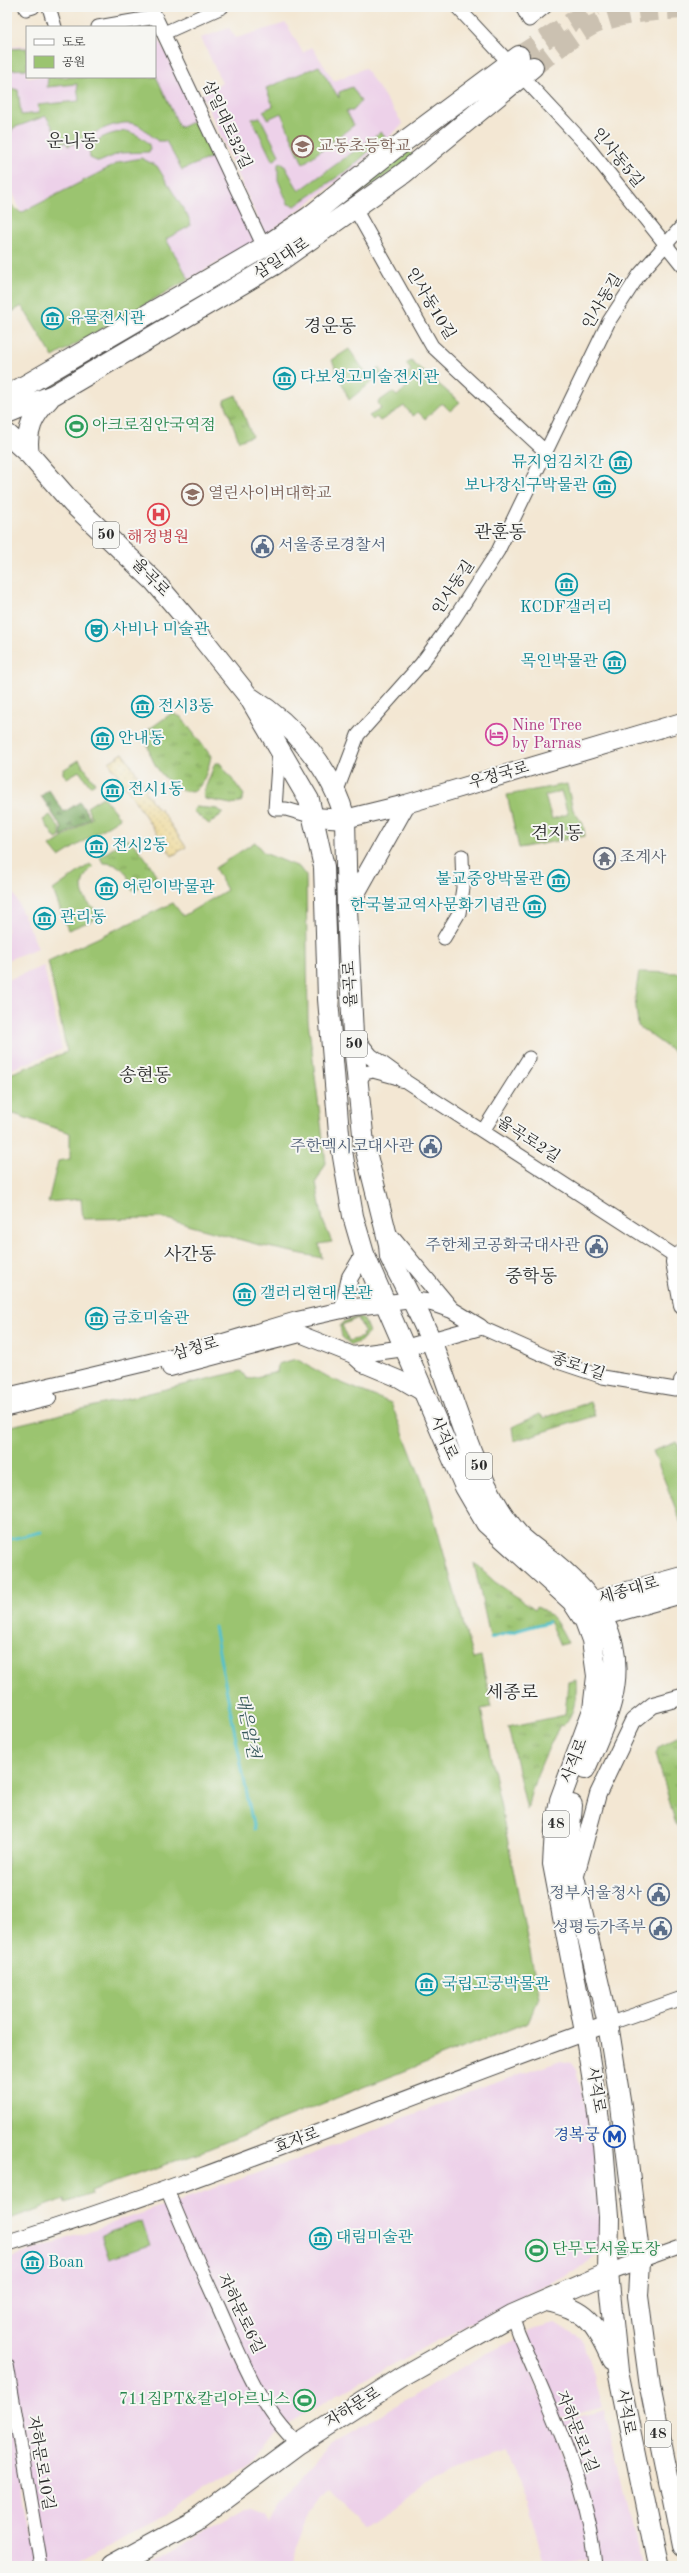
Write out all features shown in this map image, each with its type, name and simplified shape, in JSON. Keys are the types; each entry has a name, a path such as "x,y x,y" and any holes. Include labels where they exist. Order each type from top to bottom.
{"main road":[{"name":"삼일대로","path":"7,396 196,285 264,247 309,217 394,149 521,65"},
{"name":"삼일대로","path":"7,414 53,395 151,339 274,265 404,173 521,65"},
{"path":"394,149 414,141 420,146 416,158 404,173"},
{"path":"196,285 172,306 170,316 181,317 200,310"},
{"path":"146,314 158,317 162,324 151,339"},
{"path":"29,454 27,444 31,422 40,408 53,395"},
{"name":"율곡로","path":"7,434 29,454 72,503 154,581 249,697 303,788 314,817 324,867 328,999 339,1132 353,1216 364,1254 386,1304"},
{"name":"율곡로","path":"249,697 271,711 306,747 336,792 345,819 346,909 353,1035 359,1081 364,1144 390,1257 412,1300"},
{"name":"우정국로","path":"314,817 345,819 406,804 682,722"},
{"path":"346,909 406,804"},
{"name":"사직로","path":"412,1300 431,1341 463,1430 501,1510 520,1536 575,1582 589,1611 612,1644 615,1678 611,1709 576,1789 570,1815 569,1853 574,1882 608,2024 621,2106 640,2261 638,2296 641,2321 658,2435 682,2546"},
{"name":"사직로","path":"386,1304 423,1393 465,1486 486,1523 555,1584 589,1611 595,1660 596,1694 588,1727 560,1800 555,1830 553,1864 585,2032 603,2146 610,2229 608,2272 618,2371 658,2566"},
{"name":"세종대로","path":"589,1611 682,1577"},
{"name":"세종대로","path":"589,1611 641,1604 682,1593"},
{"path":"612,1644 620,1621 641,1604"},
{"name":"자하문로","path":"112,2566 196,2520 298,2444 404,2376 512,2315 608,2272"},
{"path":"546,2301 562,2304 591,2320 597,2328 618,2371"},
{"path":"614,2324 617,2310 626,2306 634,2308 641,2321"}],"street":[{"path":"49,7 55,26"},
{"path":"164,33 222,7"},
{"name":"인사동5길","path":"457,7 521,65 587,146 665,246 682,265"},
{"path":"522,7 529,20 545,7"},
{"name":"삼일대로32길","path":"102,26 154,12 264,247"},
{"name":"인사동10길","path":"355,209 432,346 546,452"},
{"name":"인사동길","path":"336,792 358,735 421,664 454,620 498,551 609,321 639,275 682,226"},
{"path":"279,749 275,809 286,809 314,817"},
{"path":"444,938 459,913 463,888 462,856"},
{"path":"353,1035 370,1056 402,1079"},
{"path":"483,1131 529,1058"},
{"name":"율곡로2길","path":"359,1081 364,1073 373,1071 402,1079 679,1254"},
{"path":"384,1228 452,1310 480,1327"},
{"path":"343,1309 350,1277 364,1254"},
{"path":"679,1254 682,1274"},
{"path":"679,1254 674,1262 682,1304"},
{"name":"삼청로","path":"7,1396 183,1354 343,1309 412,1300 432,1303 452,1310"},
{"path":"352,1355 405,1348 480,1327"},
{"name":"종로1길","path":"480,1327 561,1363 603,1377 675,1389 682,1388 682,1381"},
{"name":"삼청로","path":"7,1408 300,1334 352,1355 362,1364 399,1379 423,1393"},
{"path":"574,1882 598,1794 633,1722 653,1704 682,1697"},
{"path":"608,2024 682,1998"},
{"name":"효자로","path":"7,2243 167,2189 608,2024"},
{"name":"자하문로6길","path":"167,2189 203,2278 239,2354 281,2429 298,2444"},
{"path":"608,2272 682,2246"},
{"name":"자하문로1길","path":"512,2315 518,2333 568,2450 586,2505 596,2566"},
{"name":"자하문로10길","path":"7,2366 41,2566"}],"shaded area":[{"name":"교동초등학교","path":"286,23 303,53 312,47 334,81 365,68 403,124 353,170 265,235 202,94 222,83 201,38 229,28 236,38"},
{"path":"156,33 258,240 189,279 120,162 21,213 7,178 7,47 26,46 26,78 156,78"},
{"path":"7,878 38,948 7,960"},
{"path":"44,966 62,1049 7,1071 7,980"},
{"path":"561,2061 571,2063 576,2070 597,2149 604,2235 598,2252 584,2266 457,2330 338,2394 282,2428 237,2349 174,2202 305,2157 480,2088"},
{"path":"171,2203 203,2278 190,2285 203,2279 280,2429 249,2460 156,2521 69,2566 44,2566 9,2360 7,2259"},
{"path":"555,2324 582,2338 602,2407 556,2420 532,2353 527,2331"},
{"path":"518,2338 585,2505 595,2561 544,2562 525,2496 506,2452 437,2476 365,2527 360,2517 328,2489 310,2512 293,2554 291,2566 149,2566 251,2510 264,2515 268,2524 274,2504 329,2446 476,2359"},
{"path":"604,2410 642,2566 597,2566 559,2422"},
{"path":"11,2426 34,2566 7,2566 7,2427"}],"green space":[{"path":"26,48 26,69 7,70 7,49"},
{"path":"319,66 339,98 339,92 352,87 361,101 353,111 346,111 354,125 303,164 281,113 268,119 263,111 273,106 266,88"},
{"path":"156,76 180,128 196,120 212,157 182,170 166,141 158,141 138,125 130,123 121,123 102,129 68,146 66,142 62,143 46,116 13,128 7,141 7,87 18,90 21,115 39,113 38,105 79,101 77,84 47,87 48,78 156,78"},
{"path":"260,117 279,155 275,160 272,160 252,119"},
{"path":"127,131 143,138 149,144 149,152 120,153 99,162 90,158 89,149 101,138 111,134"},
{"path":"381,132 385,137 349,169 295,206 288,204 278,180 278,164 283,163 299,191"},
{"path":"408,152 412,154 412,158 297,236"},
{"path":"141,158 157,166 190,220 190,226 166,239 189,279 53,357 22,306 7,315 7,203 21,213 120,162"},
{"path":"150,323 153,324 49,386 48,384"},
{"path":"349,349 368,376 379,368 382,374 349,400 332,360"},
{"path":"411,361 460,402 450,411 442,403 425,419 418,412 413,416 404,406 380,421 376,417 373,420 369,416 381,409 378,402 392,392 397,396 406,388 401,379 411,370 406,364"},
{"path":"236,395 252,436 239,441 224,400"},
{"path":"172,713 181,717 211,756 203,781 193,792 174,786 166,779 158,770 149,750 147,740 148,730"},
{"path":"79,760 95,783 90,786 79,771 67,778 63,774 63,770"},
{"path":"215,763 220,763 244,795 241,802 231,804 205,799 203,794"},
{"path":"567,784 573,810 583,824 585,836 519,848 507,795","holes":["561,791 568,814 552,819 545,796"]},
{"path":"49,790 64,812 80,802 90,818 61,837 62,828 41,796"},
{"path":"103,797 120,818 59,857 50,846 92,818 87,807"},
{"path":"196,807 218,809 223,813 209,824 193,811"},
{"path":"50,815 60,829 60,837 56,839 43,820"},
{"path":"127,839 135,845 144,856 156,877 134,890 131,889 126,873 123,870 109,863 103,863 100,857"},
{"path":"255,842 264,853 299,867 306,876 308,1020 326,1163 316,1182 323,1221 332,1242 319,1244 322,1258 263,1246 163,1218 83,1219 81,1199 48,1202 58,1161 70,1159 70,1133 14,1114 7,1115 7,1075 67,1052 48,961 173,903 183,916 227,890 215,868"},
{"path":"90,864 93,867 83,881 83,895 92,907 106,915 68,930 53,890"},
{"path":"639,972 682,973 682,1058 638,1026 635,997"},
{"path":"358,1317 364,1320 369,1332 361,1341 351,1345 342,1337 340,1326 343,1322","holes":["358,1318 365,1333 362,1334 363,1337 349,1341 342,1325"]},
{"path":"296,1359 332,1379 391,1403 428,1496 473,1659 481,1657 492,1707 481,1709 539,1997 528,2022 198,2153 90,2191 91,2194 66,2203 65,2199 7,2220 7,1427 241,1371 247,1379 277,1372 278,1364"},
{"path":"590,1402 595,1416 514,1441 512,1427 540,1414 544,1418"},
{"path":"677,1442 682,1456 682,1525 653,1451"},
{"path":"474,1563 495,1582 535,1609 537,1606 548,1613 559,1627 568,1643 560,1645 549,1621 490,1637"},
{"path":"576,1680 573,1710 563,1726 560,1725 545,1756 536,1777 527,1810 508,1727 565,1715 568,1682"},
{"path":"682,1734 681,1828 676,1825 656,1753 659,1747"},
{"path":"142,2221 150,2245 109,2259 101,2235"}],"sand":[{"path":"123,753 147,789 145,791 158,810 160,809 186,847 172,856 109,762"}],"waterway":[{"path":"7,1540 41,1532"},
{"path":"490,1638 548,1622"},
{"name":"대은암천","path":"214,1627 254,1830"}],"tunnel":[{"path":"519,56 595,7"},
{"path":"533,67 576,35 591,26 624,15 682,9"}],"place":[{"name":"교동초등학교","path":"302,147"},
{"name":"유물전시관","path":"53,319"},
{"name":"다보성고미술전시관","path":"284,378"},
{"name":"아크로짐안국역점","path":"77,426"},
{"name":"뮤지엄김치간","path":"620,463"},
{"name":"보나장신구박물관","path":"604,486"},
{"name":"열린사이버대학교","path":"192,494"},
{"name":"해정병원","path":"158,514"},
{"name":"서울종로경찰서","path":"262,546"},
{"name":"KCDF갤러리","path":"566,584"},
{"name":"사비나 미술관","path":"96,630"},
{"name":"목인박물관","path":"614,662"},
{"name":"전시3동","path":"142,707"},
{"name":"Nine Tree by Parnas","path":"496,735"},
{"name":"안내동","path":"102,739"},
{"name":"전시1동","path":"113,790"},
{"name":"전시2동","path":"96,846"},
{"name":"조계사","path":"605,858"},
{"name":"불교중앙박물관","path":"559,880"},
{"name":"어린이박물관","path":"107,888"},
{"name":"한국불교역사문화기념관","path":"535,906"},
{"name":"관리동","path":"45,918"},
{"name":"주한멕시코대사관","path":"430,1147"},
{"name":"주한체코공화국대사관","path":"596,1246"},
{"name":"갤러리현대 본관","path":"245,1294"},
{"name":"금호미술관","path":"97,1319"},
{"name":"정부서울청사","path":"658,1894"},
{"name":"성평등가족부","path":"661,1928"},
{"name":"국립고궁박물관","path":"426,1985"},
{"name":"경복궁","path":"615,2136"},
{"name":"대림미술관","path":"320,2238"},
{"name":"단무도서울도장","path":"537,2250"},
{"name":"Boan","path":"33,2263"},
{"name":"711짐PT&칼리아르니스","path":"305,2400"}],"district":[{"name":"운니동","path":"72,142"},
{"name":"경운동","path":"330,327"},
{"name":"관훈동","path":"500,533"},
{"name":"견지동","path":"557,834"},
{"name":"송현동","path":"145,1076"},
{"name":"사간동","path":"190,1255"},
{"name":"중학동","path":"531,1277"},
{"name":"세종로","path":"512,1693"}]}
